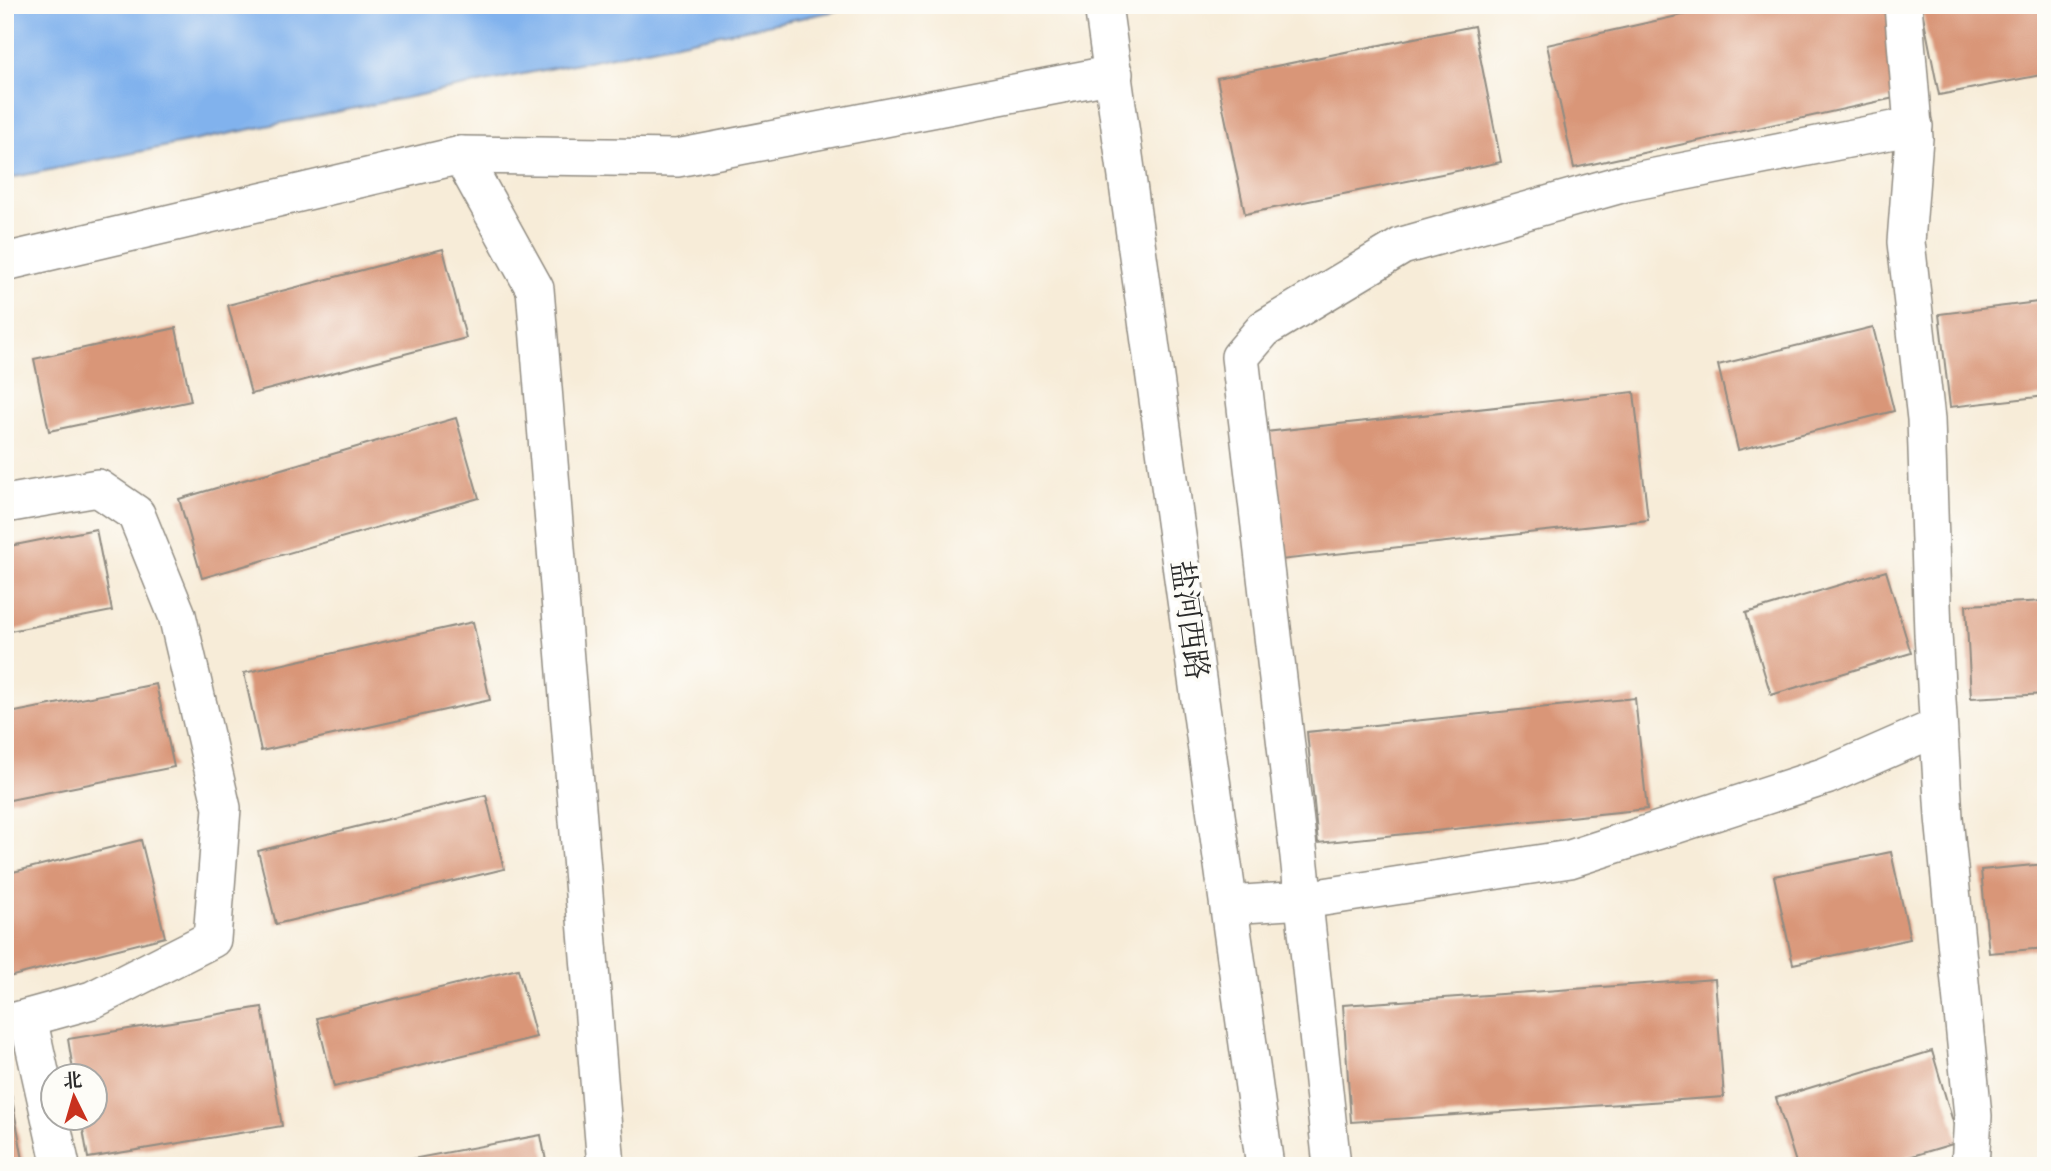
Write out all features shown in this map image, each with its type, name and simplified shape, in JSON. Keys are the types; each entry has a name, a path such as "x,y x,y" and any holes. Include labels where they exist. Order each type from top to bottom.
{"street":[{"path":"1903,5 1913,126 1906,242 1926,419 1938,727 1973,1116 1970,1166"},
{"name":"盐河西路","path":"1104,7 1265,1166"},
{"path":"5,262 461,155 677,158 1114,74"},
{"path":"1332,1166 1304,900 1240,357 1264,329 1402,246 1625,183 1913,126"},
{"path":"461,155 535,289 606,1166"},
{"path":"5,505 98,488 136,514 177,615 222,808 212,939 92,1000 17,1021 61,1166"},
{"path":"1229,905 1304,900 1570,859 1826,776 1938,727"}],"water":[{"path":"5,5 865,5 5,179"}],"building":[{"path":"1727,5 1889,5 1908,95 1574,168 1547,45"},
{"path":"1921,5 2046,5 2046,74 1939,95"},
{"path":"1474,26 1501,162 1245,214 1217,78"},
{"path":"443,249 466,338 251,394 228,305"},
{"path":"2046,301 2046,396 1950,407 1939,314"},
{"path":"1873,327 1894,411 1738,450 1718,365"},
{"path":"176,328 191,401 49,431 34,359"},
{"path":"1634,392 1648,520 1280,560 1266,432"},
{"path":"456,418 479,498 202,578 179,499"},
{"path":"96,529 112,611 5,632 5,547"},
{"path":"1886,571 1911,653 1771,695 1746,613"},
{"path":"2046,601 2046,694 1971,698 1966,605"},
{"path":"473,622 490,700 261,751 244,673"},
{"path":"156,684 174,767 5,801 5,714"},
{"path":"1635,698 1647,809 1318,843 1307,732"},
{"path":"486,795 504,869 276,924 258,851"},
{"path":"141,840 165,937 5,978 5,874"},
{"path":"1891,852 1910,939 1793,964 1774,876"},
{"path":"2046,864 2046,948 1989,953 1981,870"},
{"path":"518,969 536,1037 334,1087 317,1018"},
{"path":"1715,979 1724,1097 1351,1122 1343,1005"},
{"path":"262,1007 282,1126 88,1158 83,1132 108,1132 108,1062 72,1062 68,1039"},
{"path":"1932,1051 1959,1142 1879,1166 1797,1166 1776,1098"},
{"path":"7,1071 23,1160 5,1163 5,1072"},
{"path":"541,1135 547,1166 385,1166 385,1164"}]}
